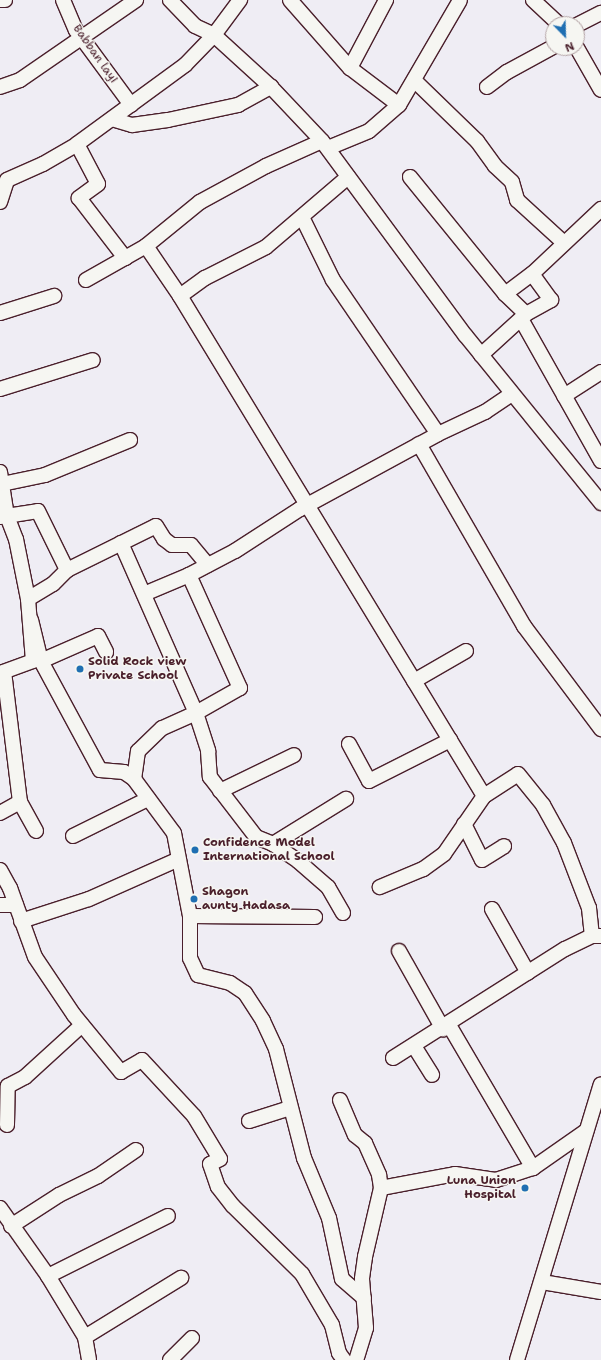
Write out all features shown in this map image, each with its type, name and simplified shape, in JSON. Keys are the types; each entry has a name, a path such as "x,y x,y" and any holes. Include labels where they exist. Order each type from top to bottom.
{"street":[{"path":"0,0 5,0"},
{"name":"Babban layi","path":"63,0 76,30 82,36 131,105"},
{"path":"0,87 20,80 136,0"},
{"path":"170,0 195,26 214,35 271,87 325,145 481,355 601,503"},
{"path":"0,202 7,180 43,164 77,144 185,65 214,35 240,0"},
{"path":"290,0 350,68 399,106"},
{"path":"350,68 386,0"},
{"path":"86,280 146,246 200,202 266,166 369,131 399,106 460,0"},
{"path":"533,0 550,16"},
{"path":"585,21 601,13"},
{"path":"487,87 507,72 545,51"},
{"path":"582,56 601,90"},
{"path":"414,80 477,141 495,166 512,182 517,200 563,242"},
{"path":"112,119 132,126 168,120 238,105 271,87"},
{"path":"77,144 98,184 79,198 125,258"},
{"path":"180,296 205,278 266,247 348,177"},
{"path":"410,177 524,317 564,396 601,461"},
{"path":"505,294 532,274 563,242 601,209"},
{"path":"302,217 333,280 438,434"},
{"path":"146,246 180,296 484,796"},
{"path":"481,355 524,317 550,300 532,274"},
{"path":"0,313 54,296"},
{"path":"0,389 93,360"},
{"path":"564,396 601,372"},
{"path":"144,594 208,565 307,505 418,444 485,412 512,394"},
{"path":"36,831 20,802 2,672 33,661 31,620 28,599 16,539 4,517 1,478 45,475 130,440"},
{"path":"418,444 524,626 601,729"},
{"path":"4,517 38,511 67,570"},
{"path":"28,599 53,584 67,570 157,526 169,543 191,545 208,565"},
{"path":"121,543 196,713 208,752 210,777 256,837 273,844 298,861 328,887 343,913"},
{"path":"134,779 138,751 162,728 196,713 240,688 188,575"},
{"path":"31,620 41,661 100,770 124,772 134,779 174,834 190,916 190,958 198,975 230,983 245,993 263,1021 276,1049 304,1158 329,1218 342,1279 364,1298"},
{"path":"41,661 98,636 106,652"},
{"path":"414,681 466,651"},
{"path":"349,744 369,781 450,740"},
{"path":"220,791 294,755"},
{"path":"380,887 423,869 444,854 484,796 518,774 543,805 564,843 589,908 597,936 565,949 446,1027 393,1058"},
{"path":"73,836 148,799"},
{"path":"273,844 346,799"},
{"path":"0,814 20,802"},
{"path":"464,824 482,860 504,846"},
{"path":"22,921 89,899 179,859"},
{"path":"0,870 22,921 34,957 82,1025 121,1072 142,1060 194,1116 220,1159 210,1164 218,1188 233,1206 302,1274 332,1325 339,1353 344,1360"},
{"path":"0,905 16,906"},
{"path":"492,909 528,973"},
{"path":"190,916 315,917"},
{"path":"399,951 533,1168"},
{"path":"7,1125 8,1086 25,1077 82,1025"},
{"path":"414,1046 432,1075"},
{"path":"517,1360 542,1282 601,1084"},
{"path":"340,1100 355,1135 365,1143 380,1175 381,1188 365,1257 362,1279 366,1328 356,1360"},
{"path":"249,1121 290,1108"},
{"path":"381,1188 455,1174 496,1180 533,1168 562,1145 586,1131"},
{"path":"11,1226 59,1195 98,1176 136,1150"},
{"path":"0,1208 11,1226 48,1276 85,1338 89,1360"},
{"path":"48,1276 168,1216"},
{"path":"85,1338 181,1278"},
{"path":"542,1282 601,1292"},
{"path":"170,1360 192,1338"}],"place":[{"name":"Solid Rock view Private School","path":"80,669"},
{"name":"Confidence Model International School","path":"195,850"},
{"name":"Shagon aunty Hadasa","path":"194,899"},
{"name":"Luna Union Hospital","path":"525,1188"}]}
